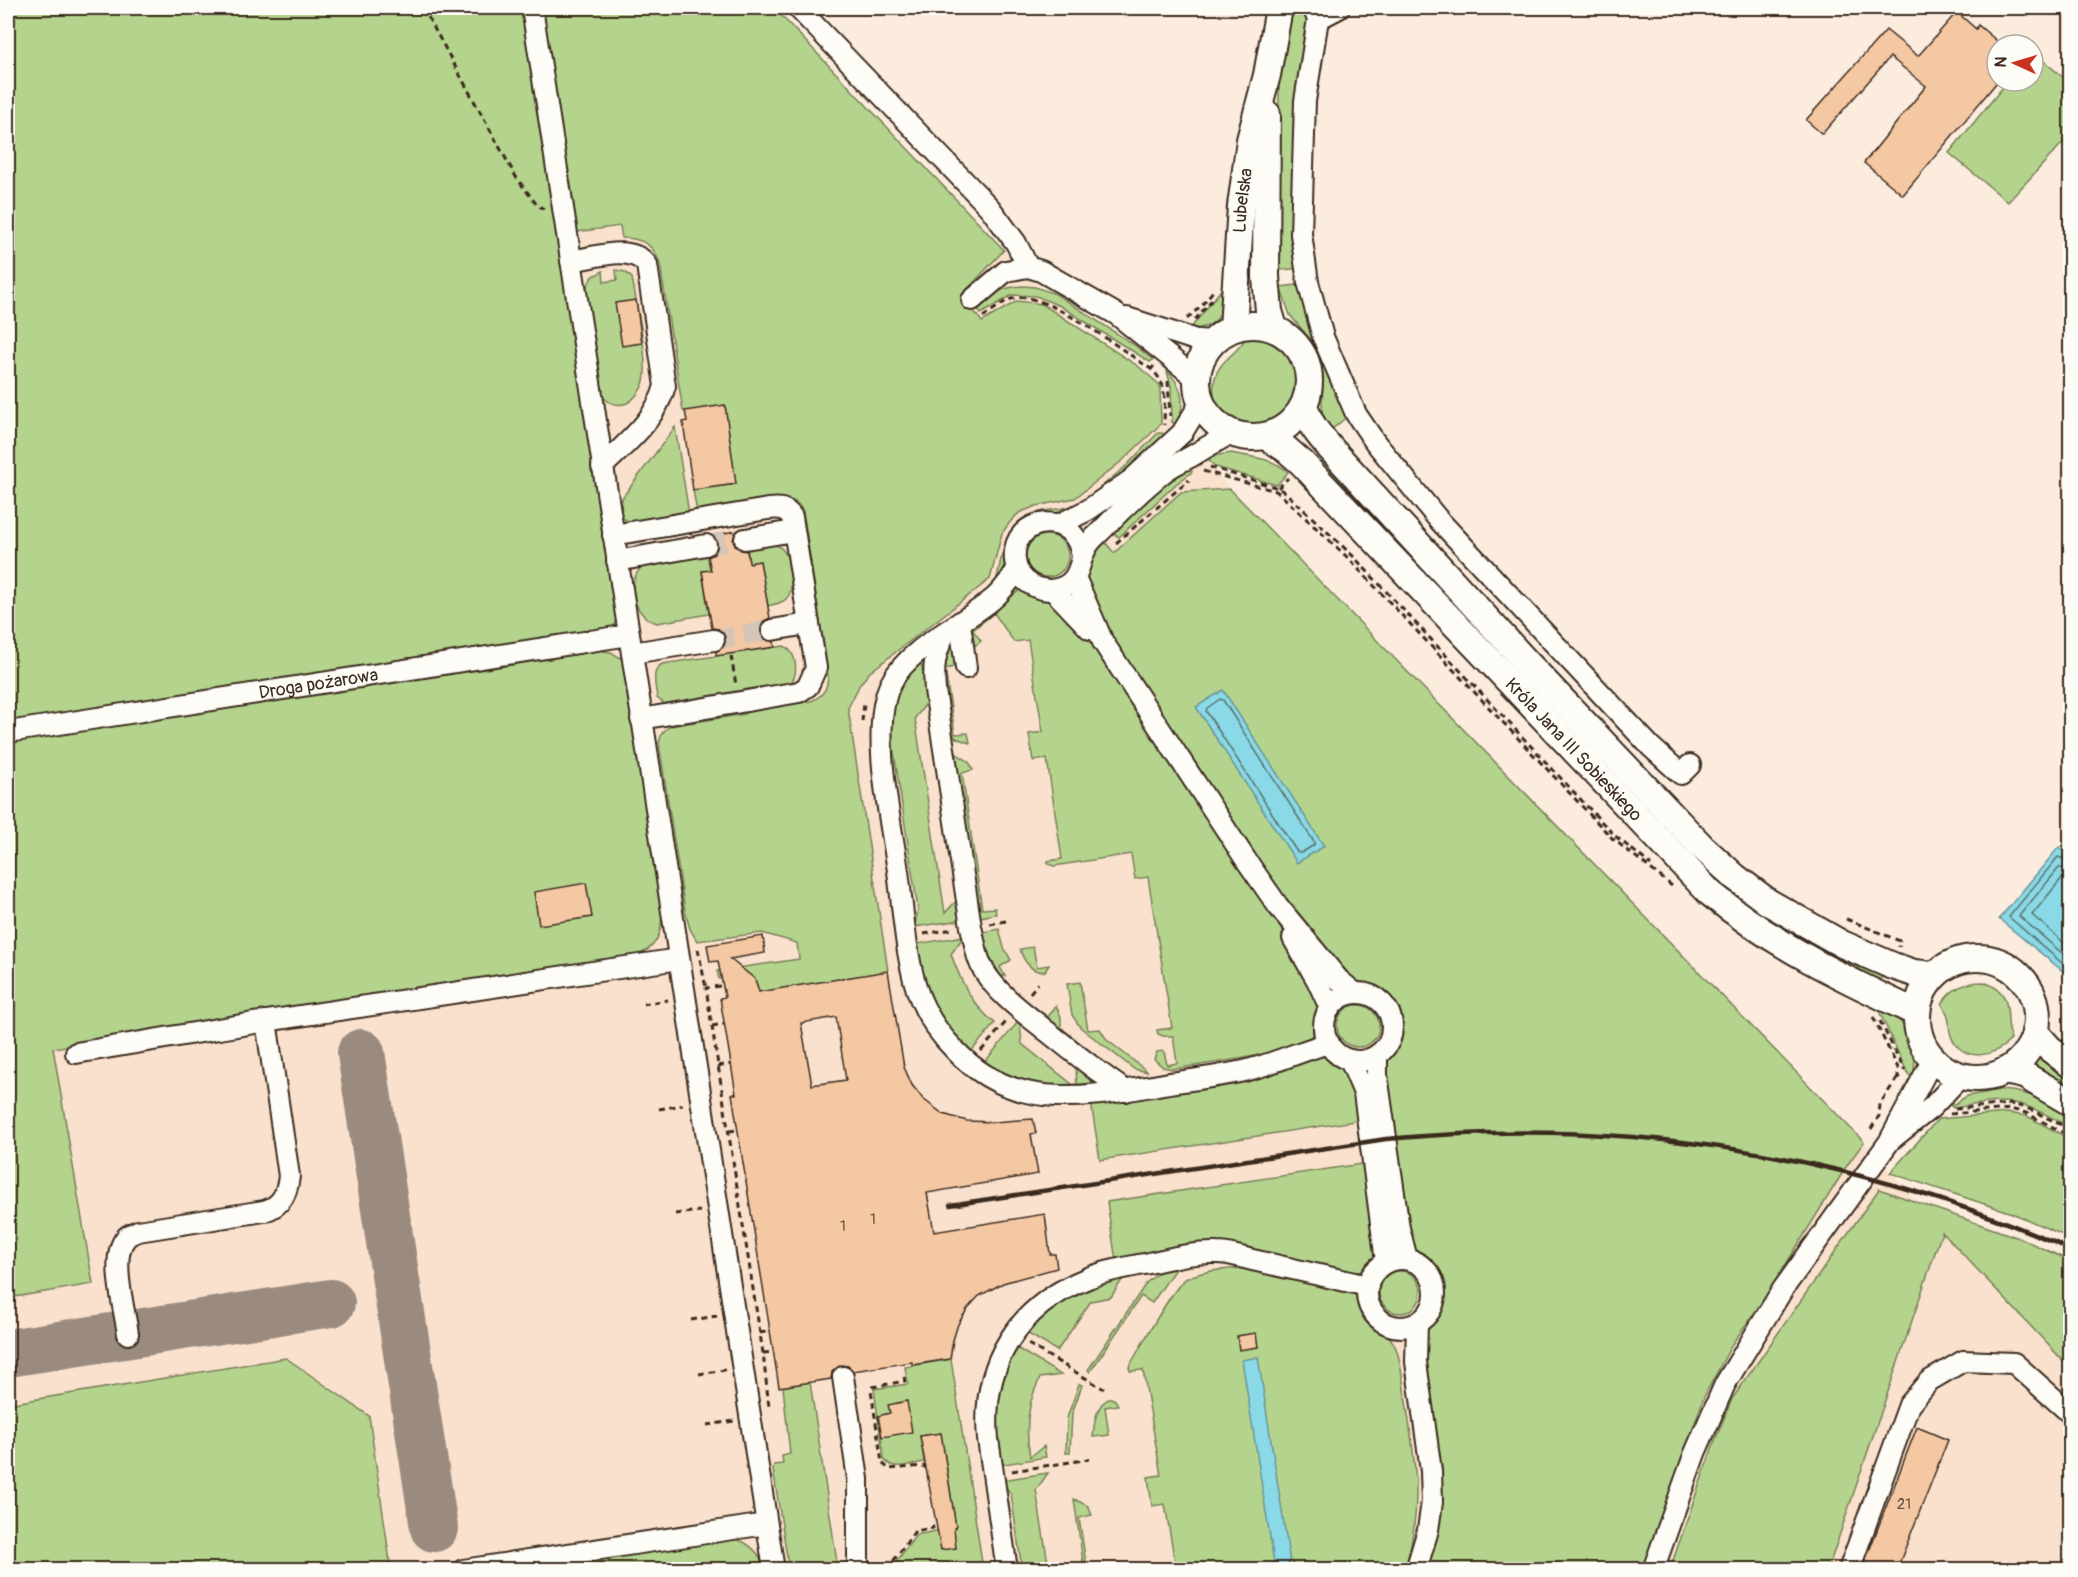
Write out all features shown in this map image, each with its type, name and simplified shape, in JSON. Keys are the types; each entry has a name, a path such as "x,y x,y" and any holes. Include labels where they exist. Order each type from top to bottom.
{"main road":[{"name":"Lubelska","path":"1224,335 1250,140 1267,75 1279,8"},
{"name":"Lubelska","path":"1267,75 1266,277 1269,311 1274,328"},
{"path":"1253,325 1274,328 1293,341 1306,360 1310,382 1305,405 1285,428 1266,436 1249,437 1232,433 1216,424 1199,390 1202,358 1224,335 1253,325"},
{"name":"Króla Jana III Sobieskiego","path":"1305,405 1307,417 1314,429 1355,475 1527,663 1702,847 1735,877 1767,902 1842,944 1914,973 1935,975"},
{"name":"Króla Jana III Sobieskiego","path":"1266,436 1286,448 1302,464 1710,893 1753,926 1797,954 1917,1013"},
{"path":"1965,959 1990,960 2006,966 2020,976 2030,990 2037,1015 2035,1032 2022,1058 2005,1071 1981,1078 1961,1076 1949,1071 1933,1059 1921,1041 1917,1013 1922,993 1935,975 1949,965 1965,959"},
{"path":"2035,1032 2049,1048 2070,1064"},
{"path":"2005,1071 2024,1074 2070,1102"}],"street":[{"path":"532,8 774,1569"},
{"path":"798,8 990,207 1016,243 1028,267"},
{"path":"1339,8 1316,13 1305,101 1302,244 1308,282 1323,338 1356,414 1375,442 1438,519 1651,747 1681,774 1690,765"},
{"path":"571,261 623,253 633,254 643,259 648,265 664,386 654,414 602,467"},
{"path":"972,300 1006,271 1028,267 1041,271 1116,314 1199,390 1182,433 1131,480 1088,510 1059,524"},
{"path":"1116,314 1196,340 1224,335"},
{"path":"1082,557 1074,534 1059,524 1051,522 1034,526 1021,537 1015,553 1017,570 1028,583 1044,590 1061,588 1075,577 1088,545 1165,470 1232,433"},
{"path":"614,535 781,508 788,511 792,517 816,668 808,686 799,692 641,719"},
{"path":"745,539 794,531"},
{"path":"617,561 706,545"},
{"path":"1017,570 995,598 913,655 901,667 885,697 881,721 882,754 916,986 930,1018 943,1038 969,1065 1002,1086 1018,1091 1068,1097 1245,1071 1329,1043"},
{"path":"1075,577 1103,642 1278,906 1339,980 1355,993"},
{"path":"1053,590 1103,642"},
{"path":"772,630 808,624"},
{"path":"952,628 966,668"},
{"path":"952,628 935,658 935,681 971,927 978,959 984,972 1018,1008 1107,1078 1126,1090"},
{"name":"Droga pożarowa","path":"8,732 631,644 714,640"},
{"path":"1278,906 1330,1008"},
{"path":"76,1053 266,1020 678,959"},
{"path":"1355,993 1374,996 1382,1002 1392,1020 1390,1040 1377,1055 1364,1060 1350,1060 1342,1056 1329,1043 1325,1026 1330,1008 1341,998 1355,993"},
{"path":"128,1334 117,1263 124,1239 138,1231 272,1209 284,1198 289,1176 266,1020"},
{"path":"1377,1055 1377,1075 1398,1217 1407,1259"},
{"path":"1653,1569 1695,1453 1725,1384 1783,1289 1888,1142 1933,1059"},
{"path":"1350,1060 1364,1093 1386,1262"},
{"path":"1888,1142 1940,1100 1961,1076"},
{"path":"1007,1569 986,1418 995,1371 1012,1334 1022,1321 1042,1303 1068,1287 1103,1273 1186,1255 1229,1253 1368,1286"},
{"path":"1396,1258 1407,1259 1418,1263 1433,1279 1436,1290 1435,1302 1431,1310 1417,1323 1394,1327 1384,1323 1376,1316 1367,1297 1368,1286 1373,1273 1386,1262 1396,1258"},
{"path":"1416,1569 1428,1530 1432,1502 1431,1471 1416,1362 1417,1323"},
{"path":"1394,1327 1418,1383"},
{"path":"1849,1569 1909,1405 1929,1381 1963,1361 2014,1364 2070,1413"},
{"path":"843,1377 858,1479 858,1569"},
{"path":"463,1569 766,1524"}],"path":[{"path":"423,8 516,177 537,205 564,219"},
{"path":"983,317 1013,298 1040,300 1081,323 1151,369"},
{"path":"1196,475 1202,471"},
{"path":"1103,529 1117,544 1191,478"},
{"path":"1278,488 1353,556 1614,835 1665,878 1612,838 1347,557 1282,496"},
{"path":"731,656 739,702"},
{"path":"969,1065 1038,983"},
{"path":"720,986 706,988 763,1353 770,1401 769,1411"},
{"path":"712,1026 724,1024"},
{"path":"718,1066 731,1064"},
{"path":"1871,1129 1879,1116 1880,1104 1898,1077"},
{"path":"1940,1100 1955,1109 2010,1104 2043,1116 2070,1130"},
{"path":"659,1109 688,1105"},
{"path":"2010,1109 2026,1113 2070,1136"},
{"path":"728,1131 737,1130"},
{"path":"675,1214 705,1210"},
{"path":"691,1320 721,1315"},
{"path":"759,1333 770,1331"},
{"path":"1012,1334 1104,1389"},
{"path":"763,1353 773,1352"},
{"path":"699,1374 730,1370"},
{"path":"904,1377 905,1381 872,1387 882,1463 889,1469 924,1466 924,1469"},
{"path":"993,1474 1090,1459"},
{"path":"887,1569 915,1531 933,1528 932,1524"}],"shaded area":[{"path":"8,8 774,8 1189,440 1230,489 1864,1142 1942,1231 2070,1367 2070,1569 8,1570"}],"green space":[{"path":"8,8 522,8 616,619 610,631 8,725"},
{"path":"542,8 774,8 1004,250 962,295 982,322 1017,301 1042,304 1138,366 1160,385 1161,424 1122,461 1075,498 1036,506 1019,513 1002,533 990,579 870,672 860,684 848,708 888,971 759,992 757,984 749,976 739,975 719,979 717,971 799,959 797,943 762,933 697,941 690,929 685,911 659,743 662,733 670,726 811,701 824,691 828,674 803,511 796,502 785,499 697,513 693,490 736,484 725,405 683,411 660,264 651,247 636,239 622,238 620,226 577,232"},
{"path":"1305,8 1311,17 1299,263 1293,269 1278,270 1279,78 1290,12"},
{"path":"2045,62 2070,83 2070,135 2008,202 1949,153 1998,93 2045,93"},
{"path":"616,270 625,272 632,278 645,360 642,387 633,399 620,405 607,401 602,396 585,290 592,277 603,271 604,282 617,280"},
{"path":"1297,285 1303,288 1349,415 1330,431 1323,417 1323,376 1320,357 1310,339 1290,315 1280,287"},
{"path":"1023,286 1035,287 1056,294 1133,344 1153,360 1150,362 1060,306 1036,296 1012,295 981,314 976,307 998,292"},
{"path":"1224,286 1223,304 1218,317 1208,326 1190,329"},
{"path":"1247,335 1272,341 1288,355 1295,374 1294,393 1285,411 1271,423 1252,427 1225,416 1216,404 1214,394 1214,383 1219,368 1244,342"},
{"path":"1167,371 1177,383 1182,397 1176,425 1172,422 1171,386"},
{"path":"675,427 689,514 632,523 624,519 621,513 622,498"},
{"path":"1158,433 1166,437 1139,465 1087,499 1127,465"},
{"path":"1232,453 1275,463 1288,472 1277,485 1216,467 1207,459"},
{"path":"1325,461 1763,911 1814,943 1882,975 1880,982 1808,950 1711,882 1320,466"},
{"path":"1191,468 1192,472 1119,537 1112,533 1165,484"},
{"path":"1230,489 1864,1142 1765,1298 1732,1344 1704,1397 1643,1569 1424,1569 1423,1339 1425,1328 1439,1306 1442,1288 1431,1265 1412,1246 1384,1075 1387,1059 1397,1041 1399,1032 1397,1010 1382,992 1372,986 1352,980 1290,907 1100,618 1086,578 1090,562 1105,542 1114,553 1181,492"},
{"path":"1074,506 1080,510 1061,516 1052,513 1042,514 1009,541 1003,570 996,582 1006,542 1015,525 1032,514"},
{"path":"1047,535 1062,541 1068,556 1062,571 1047,577 1032,571 1026,556 1032,541"},
{"path":"769,543 779,547 785,553 790,566 792,582 786,599 768,606 760,561 749,563 747,547"},
{"path":"707,554 710,570 702,572 709,614 657,623 642,613 637,606 633,588 638,571 645,564"},
{"path":"1020,590 1050,598 1071,614 1127,692 1284,932 1319,1002 1312,1037 1302,1043 1268,1053 1172,1069 1163,1067 1154,1059 1157,1052 1164,1051 1167,1065 1177,1063 1173,1036 1163,1036 1158,1034 1157,1030 1172,1028 1148,877 1135,879 1131,854 1054,866 1048,864 1048,861 1062,859 1047,759 1033,761 1029,734 1043,732 1028,640 1014,642 994,613 973,630 981,641 969,650 969,629"},
{"path":"954,641 958,666 945,669 955,734 968,733 970,743 952,734 941,663 945,648"},
{"path":"784,646 792,653 795,664 795,675 790,684 668,706 657,698 655,675 662,664"},
{"path":"589,649 611,652 623,660 662,913 659,935 653,945 636,957 53,1048 93,1284 8,1298 8,740"},
{"path":"921,662 928,701 915,718 945,913 958,899 961,920 914,927 918,910 888,713 893,686"},
{"path":"955,753 969,762 973,770 962,773 982,909 995,908 996,914 980,917"},
{"path":"999,929 1004,948 1011,960 1000,967 1005,976 1001,976 989,955 983,932"},
{"path":"964,936 951,954 968,992 979,1008 995,1023 970,1053 948,1029 933,1003 923,976 917,944"},
{"path":"1033,947 1037,967 1049,965 1045,971 1036,971 1023,958 1020,949"},
{"path":"1080,982 1088,1030 1100,1029 1107,1040 1148,1072 1134,1069 1080,1027 1072,1015 1067,984"},
{"path":"1984,982 2001,992 2005,999 2011,1040 1997,1050 1981,1055 1965,1052 1953,1040 1948,1015 1942,1004 1954,990 1971,983"},
{"path":"1032,1005 1048,1017 1056,1006 1061,1017 1061,1027 1130,1083 1127,1084 1030,1008"},
{"path":"1358,1005 1373,1011 1379,1026 1373,1041 1358,1047 1343,1041 1337,1026 1343,1011"},
{"path":"1880,1007 1899,1020 1910,1036 1915,1055 1913,1078 1908,1074 1879,1011"},
{"path":"1018,1022 1022,1044 1077,1088 1023,1084 983,1064"},
{"path":"2035,1053 2070,1077 2070,1089 2028,1061"},
{"path":"1318,1055 1330,1059 1346,1070 1354,1088 1362,1120 1100,1160 1091,1102"},
{"path":"1076,1068 1097,1087 1095,1089 1077,1088"},
{"path":"2000,1090 2028,1095 2070,1114 2070,1127 2039,1111 2019,1104 1994,1102 1953,1108 1951,1106 1967,1096"},
{"path":"2007,1113 2027,1116 2070,1139 2070,1238 2012,1213 1890,1173 1938,1119"},
{"path":"1368,1163 1380,1254 1375,1264 1368,1270 1352,1273 1275,1254 1225,1247 1116,1261 1107,1202"},
{"path":"1879,1189 2022,1239 2070,1261 2070,1368 1942,1232 1828,1569 1670,1569 1715,1440 1732,1399"},
{"path":"1177,1266 1152,1303 1141,1296 1090,1372 1088,1370 1147,1282 1163,1269"},
{"path":"1242,1268 1282,1274 1355,1292 1358,1294 1366,1317 1393,1342 1402,1375 1415,1466 1416,1505 1411,1546 1405,1569 1176,1569 1165,1504 1152,1506 1148,1477 1161,1475 1143,1370 1130,1371 1129,1367 1165,1305 1181,1283 1193,1275"},
{"path":"1400,1271 1415,1277 1421,1292 1415,1307 1400,1313 1385,1307 1379,1292 1385,1277"},
{"path":"1121,1278 1122,1280 1111,1297 1091,1301 1057,1351 1025,1332 1061,1300 1098,1283"},
{"path":"1015,1347 1061,1375 1040,1378 1030,1407 1028,1437 1030,1457 1044,1446 1046,1457 999,1465 994,1418 1001,1377"},
{"path":"286,1358 369,1416 391,1569 8,1569 8,1404"},
{"path":"951,1359 983,1569 891,1569 916,1535 956,1527 941,1433 920,1436 924,1462 902,1466 888,1463 884,1459 874,1389 908,1384 905,1367"},
{"path":"810,1382 838,1569 789,1569 773,1469 774,1465 783,1464 782,1456 790,1454 783,1387"},
{"path":"1079,1384 1082,1385 1072,1414 1070,1453 1066,1453 1067,1418"},
{"path":"1111,1398 1118,1405 1105,1407 1109,1435 1093,1437 1099,1409 1106,1400"},
{"path":"1048,1473 1036,1490 1049,1569 1022,1569 1011,1494 1001,1480"},
{"path":"1074,1499 1088,1506 1092,1515 1079,1518 1087,1569 1084,1569"},
{"path":"733,1538 744,1542 757,1553 764,1570 509,1570"}],"water":[{"path":"1223,690 1324,846 1297,863 1196,707"},
{"path":"2059,847 2070,857 2070,977 1999,919"},
{"path":"1258,1357 1291,1569 1275,1569 1242,1360"}],"building":[{"path":"1957,12 1976,29 1978,25 1988,33 1985,33 1985,93 1988,93 1903,195 1864,163 1926,86 1890,57 1822,134 1806,120 1886,30 1918,56"},
{"path":"636,300 642,343 622,346 615,303"},
{"path":"725,405 736,484 693,490 683,422 687,421 685,411"},
{"path":"736,531 733,540 736,547 747,551 749,563 760,561 770,618 764,621 760,631 763,638 774,642 775,647 716,656 716,652 725,645 726,638 719,629 712,628 702,571 711,570 708,557 714,554 718,542 713,535"},
{"path":"586,883 592,917 539,925 534,892"},
{"path":"763,936 765,953 730,959 755,979 759,992 888,971 904,1067 912,1085 923,1099 943,1114 967,1121 994,1122 1033,1119 1036,1133 1031,1134 1038,1174 927,1193 934,1232 1045,1214 1050,1254 1055,1254 1057,1268 1003,1283 979,1296 958,1324 950,1359 853,1371 848,1366 841,1365 832,1372 831,1379 779,1387 732,1094 736,1094 720,998 725,997 718,961 710,962 707,945","holes":["836,1017 846,1080 812,1085 801,1023"]},
{"path":"1256,1333 1258,1347 1239,1350 1237,1336"},
{"path":"907,1401 912,1432 882,1437 878,1416 890,1413 888,1405"},
{"path":"1917,1427 1948,1440 1897,1569 1862,1569"},
{"path":"941,1433 956,1527 954,1528 956,1548 941,1550 920,1436"}],"taxiway":[{"path":"361,1053 434,1528"},
{"path":"8,1353 331,1303"}],"tunnel":[{"path":"706,545 745,539"},
{"path":"714,640 772,630"}],"railway":[{"path":"950,1205 1386,1139 1475,1133 1563,1133 1650,1138 1736,1149 1820,1166 1904,1188 1987,1216 2070,1249"}]}
